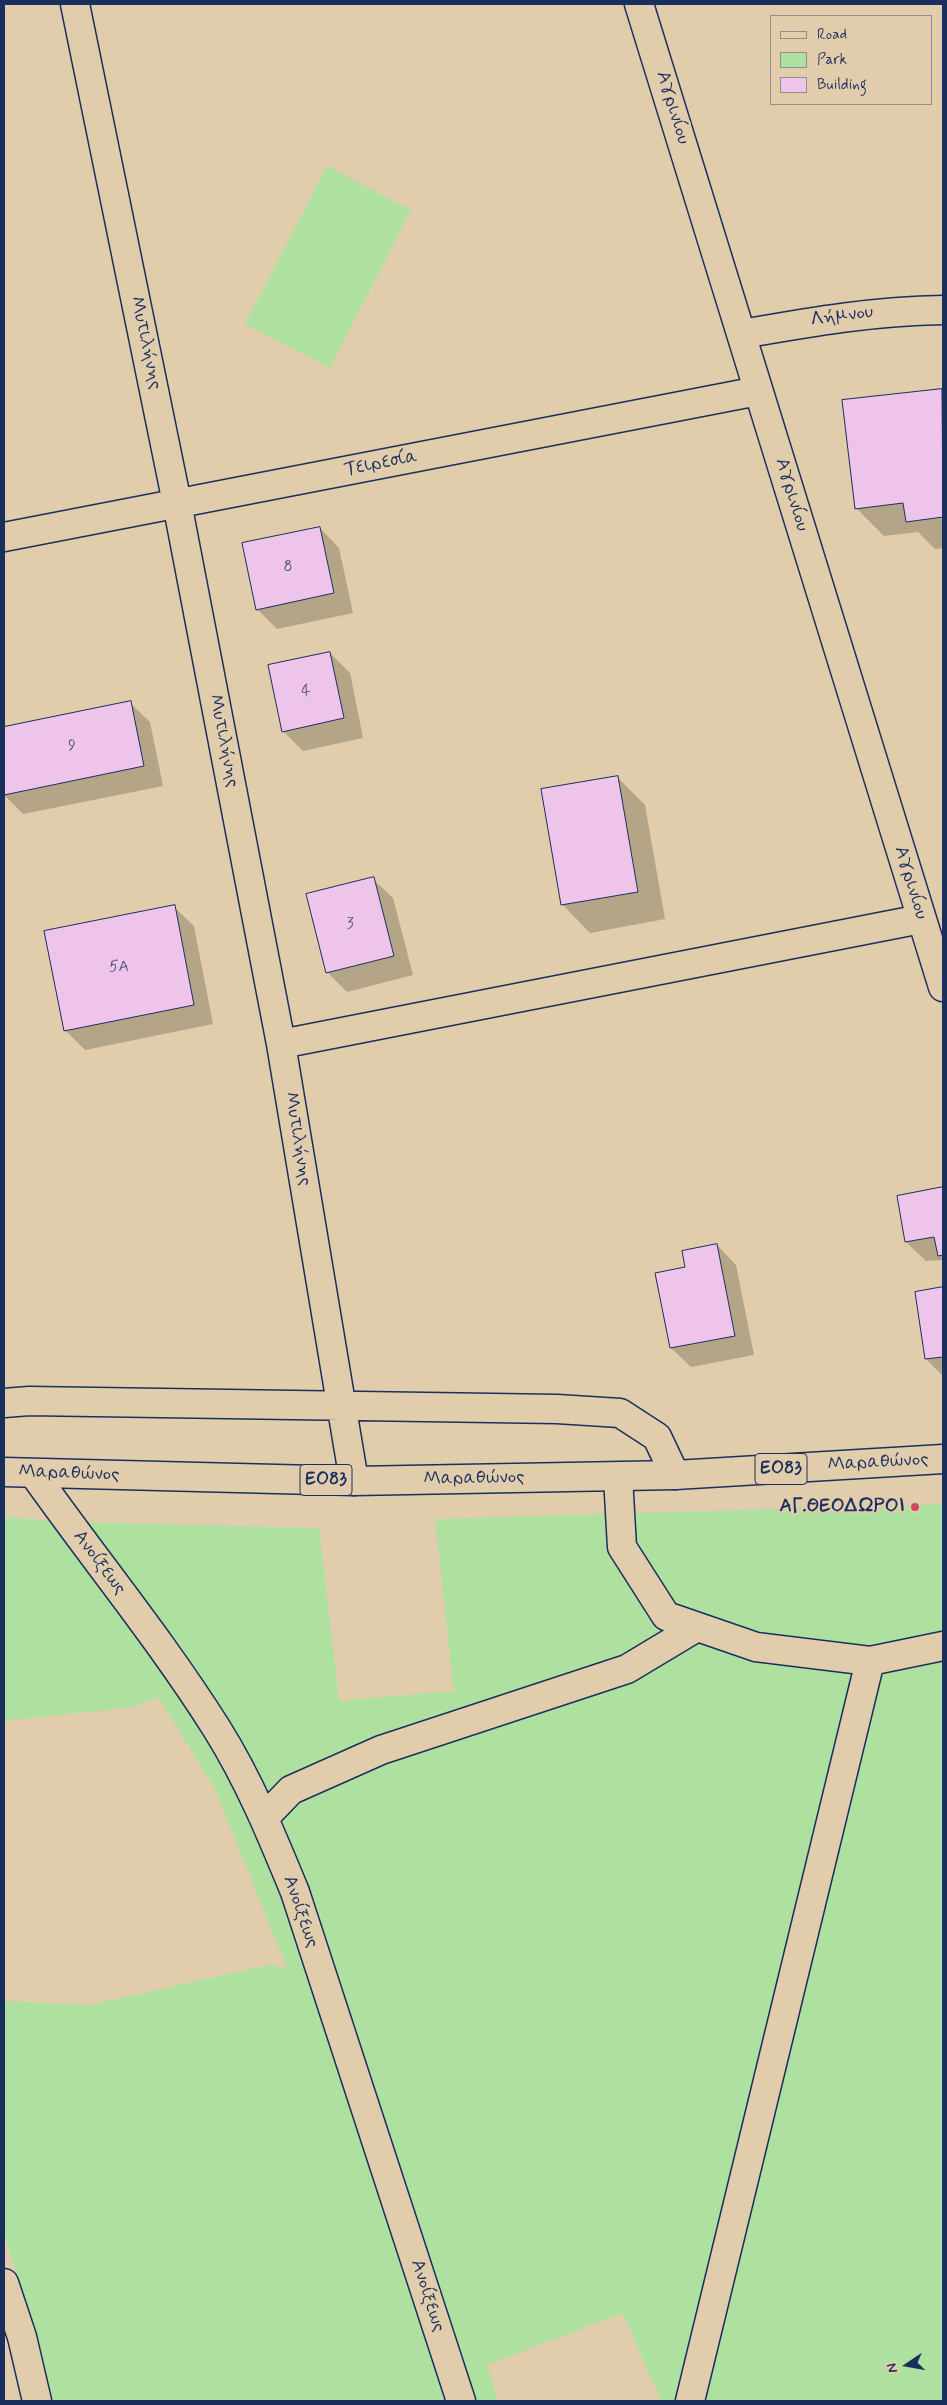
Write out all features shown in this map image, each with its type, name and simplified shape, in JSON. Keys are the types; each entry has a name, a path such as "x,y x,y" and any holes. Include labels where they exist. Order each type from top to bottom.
{"street":[{"name":"Μυτιλήνης","path":"74,4 177,503 281,1044 354,1481"},
{"name":"Αγρινίου","path":"639,4 921,919 941,975"},
{"name":"Λήμνου","path":"742,334 847,315 899,310 943,310"},
{"name":"Τειρεσία","path":"4,537 758,390"},
{"path":"281,1044 921,919"},
{"path":"4,1403 29,1401 556,1409 620,1413 657,1437 675,1474"},
{"name":"Μαραθώνος","path":"4,1472 354,1481 675,1474 943,1459"},
{"name":"Ανοίξεως","path":"34,1474 180,1672 218,1730 264,1818 295,1892 461,2401"},
{"path":"618,1476 622,1547 666,1616 756,1647 870,1661 943,1646"},
{"path":"264,1818 291,1790 381,1750 627,1669 697,1627"},
{"path":"690,2401 870,1661"},
{"path":"4,2283 22,2337 37,2401"}],"green space":[{"path":"327,166 411,210 330,368 245,324"},
{"path":"943,1504 943,2401 661,2401 623,2313 487,2365 498,2401 53,2401 4,2232 4,2001 89,2005 269,1965 287,1968 214,1787 158,1697 134,1707 4,1721 4,1517 73,1522 319,1528 339,1701 454,1691 435,1519"}],"building":[{"path":"942,389 943,517 906,522 903,503 855,509 842,400"},
{"path":"320,527 334,593 256,610 242,543"},
{"path":"330,652 344,718 282,732 268,665"},
{"path":"131,701 144,766 4,795 4,727"},
{"path":"618,776 638,892 561,905 541,789"},
{"path":"374,877 394,956 326,973 306,894"},
{"path":"175,905 194,1005 64,1031 44,931"},
{"path":"943,1187 943,1255 938,1256 934,1237 905,1242 897,1196"},
{"path":"717,1244 735,1336 670,1348 655,1273 685,1267 682,1251"},
{"path":"943,1287 943,1357 925,1359 915,1292"}],"place":[{"name":"ΑΓ.ΘΕΟΔΩΡΟΙ","path":"915,1507"}]}
